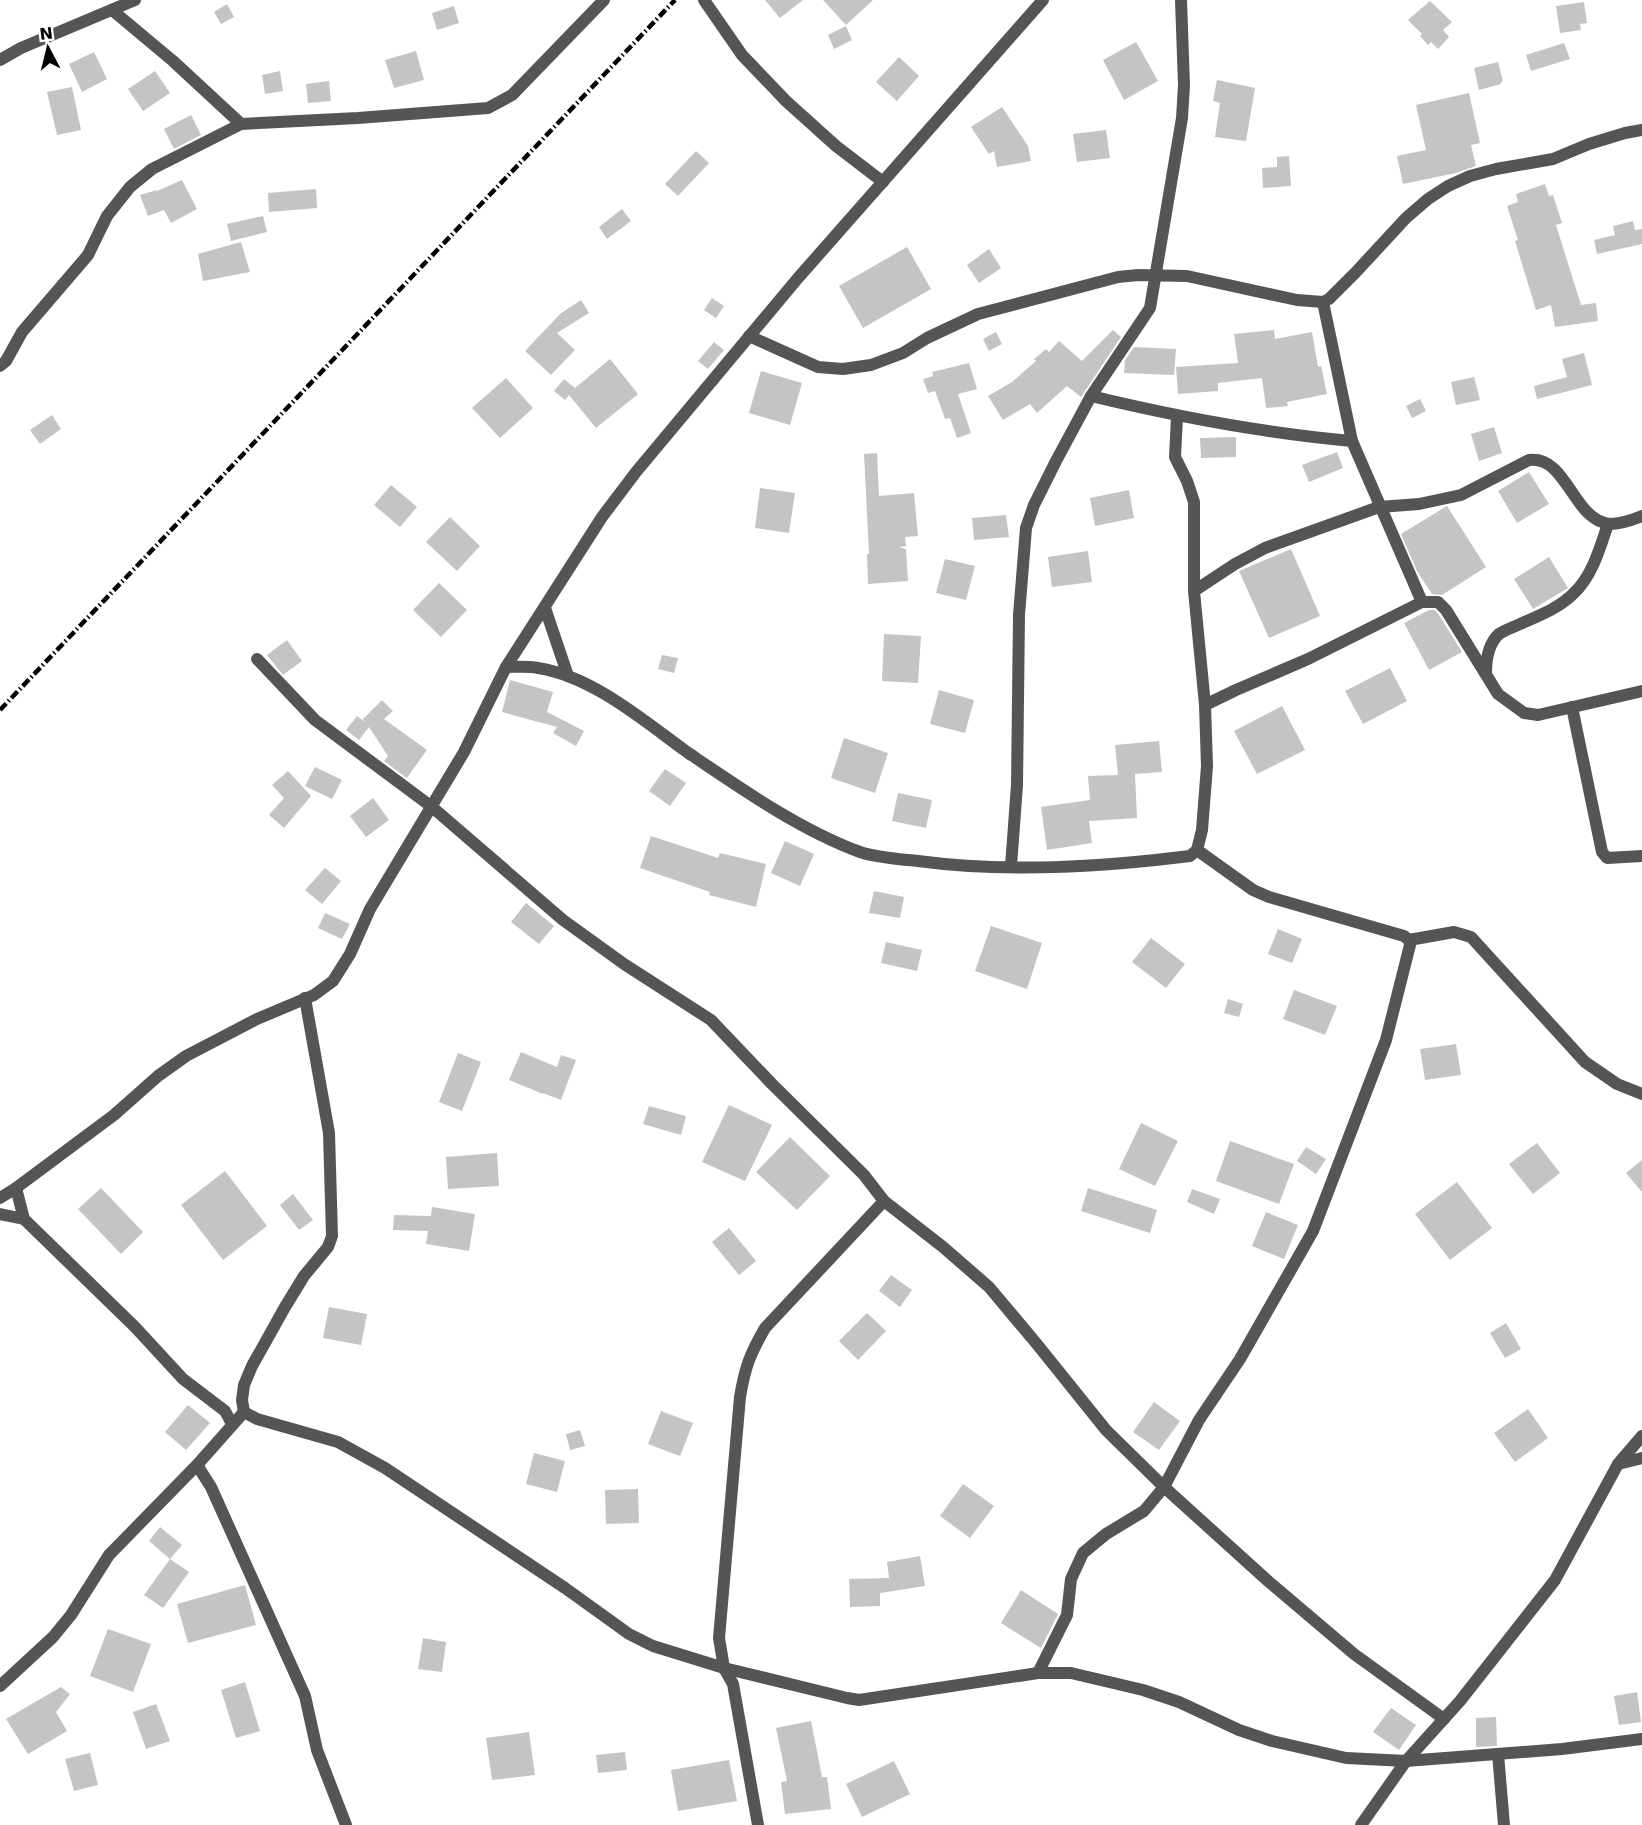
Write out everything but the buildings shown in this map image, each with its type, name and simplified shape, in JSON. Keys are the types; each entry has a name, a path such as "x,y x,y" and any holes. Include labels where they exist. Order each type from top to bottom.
{"street":[{"path":"0,60 21,48 135,0"},
{"path":"0,366 6,361 22,332 88,255 107,216 130,187 152,169 241,124 488,108 512,95 604,0"},
{"path":"704,0 742,55 786,101 836,146 883,182"},
{"path":"0,1198 114,1114 158,1076 186,1056 257,1019 305,998 333,981 350,954 370,909 464,752 507,667 602,517 636,472 749,336 1042,0"},
{"path":"1011,866 1017,785 1019,615 1026,528 1034,505 1091,396 1150,308 1182,118 1184,85 1181,0"},
{"path":"112,10 173,61 241,124"},
{"path":"749,336 818,367 843,369 871,365 903,353 927,338 978,314 1118,277 1187,276 1297,300 1323,302 1329,299 1356,272 1406,218 1448,186 1470,176 1553,159 1598,141 1642,130"},
{"path":"1323,302 1352,441 1422,602"},
{"path":"1091,396 1177,417 1278,434 1352,441"},
{"path":"507,667 539,668 583,682 642,718 772,808 850,848 878,856 956,866 1091,866 1190,856 1197,850 1202,830 1207,766 1205,705 1194,591 1194,502 1175,457 1177,417"},
{"path":"1194,591 1264,548 1379,507 1419,504 1461,495 1516,466 1537,459 1551,465 1589,514 1608,524 1642,516"},
{"path":"1486,674 1486,659 1494,640 1501,633 1572,596 1585,581 1608,524"},
{"path":"1205,705 1308,659 1422,602 1438,602 1446,610 1498,694 1524,713 1538,714 1642,691"},
{"path":"545,608 568,676"},
{"path":"257,659 315,720 432,807 563,920 624,964 711,1020 763,1076 864,1175 884,1202 943,1247 989,1287 1106,1430 1164,1487 1268,1581 1354,1654 1444,1719"},
{"path":"1572,707 1602,852 1607,858 1642,856"},
{"path":"1038,1673 1066,1615 1071,1578 1083,1553 1106,1534 1144,1511 1164,1487 1199,1420 1240,1359 1314,1231 1386,1040 1410,945 1409,940 1404,936 1269,897 1253,890 1197,850"},
{"path":"1409,940 1454,932 1471,937 1585,1062 1617,1084 1642,1094"},
{"path":"244,1412 242,1400 244,1385 252,1366 304,1276 328,1247 332,1236 329,1134 305,998"},
{"path":"16,1188 24,1219 135,1327 183,1378 225,1411 232,1424"},
{"path":"758,1825 734,1684 724,1668 719,1638 740,1397 745,1370 751,1352 765,1328 884,1202"},
{"path":"0,1214 24,1219"},
{"path":"0,1686 53,1637 71,1615 109,1555 244,1412"},
{"path":"244,1412 257,1419 339,1442 386,1468 555,1581 629,1634 653,1646 724,1668 860,1700 1038,1673 1071,1673 1143,1690 1179,1702 1239,1730 1300,1748 1346,1758 1406,1761 1562,1749 1642,1738"},
{"path":"1361,1825 1406,1761 1460,1701 1555,1580 1618,1464 1642,1436"},
{"path":"1618,1464 1642,1458"},
{"path":"197,1464 212,1486 305,1696 318,1750 346,1825"},
{"path":"1498,1754 1504,1825"}],"railway":[{"path":"0,710 675,0"}]}
